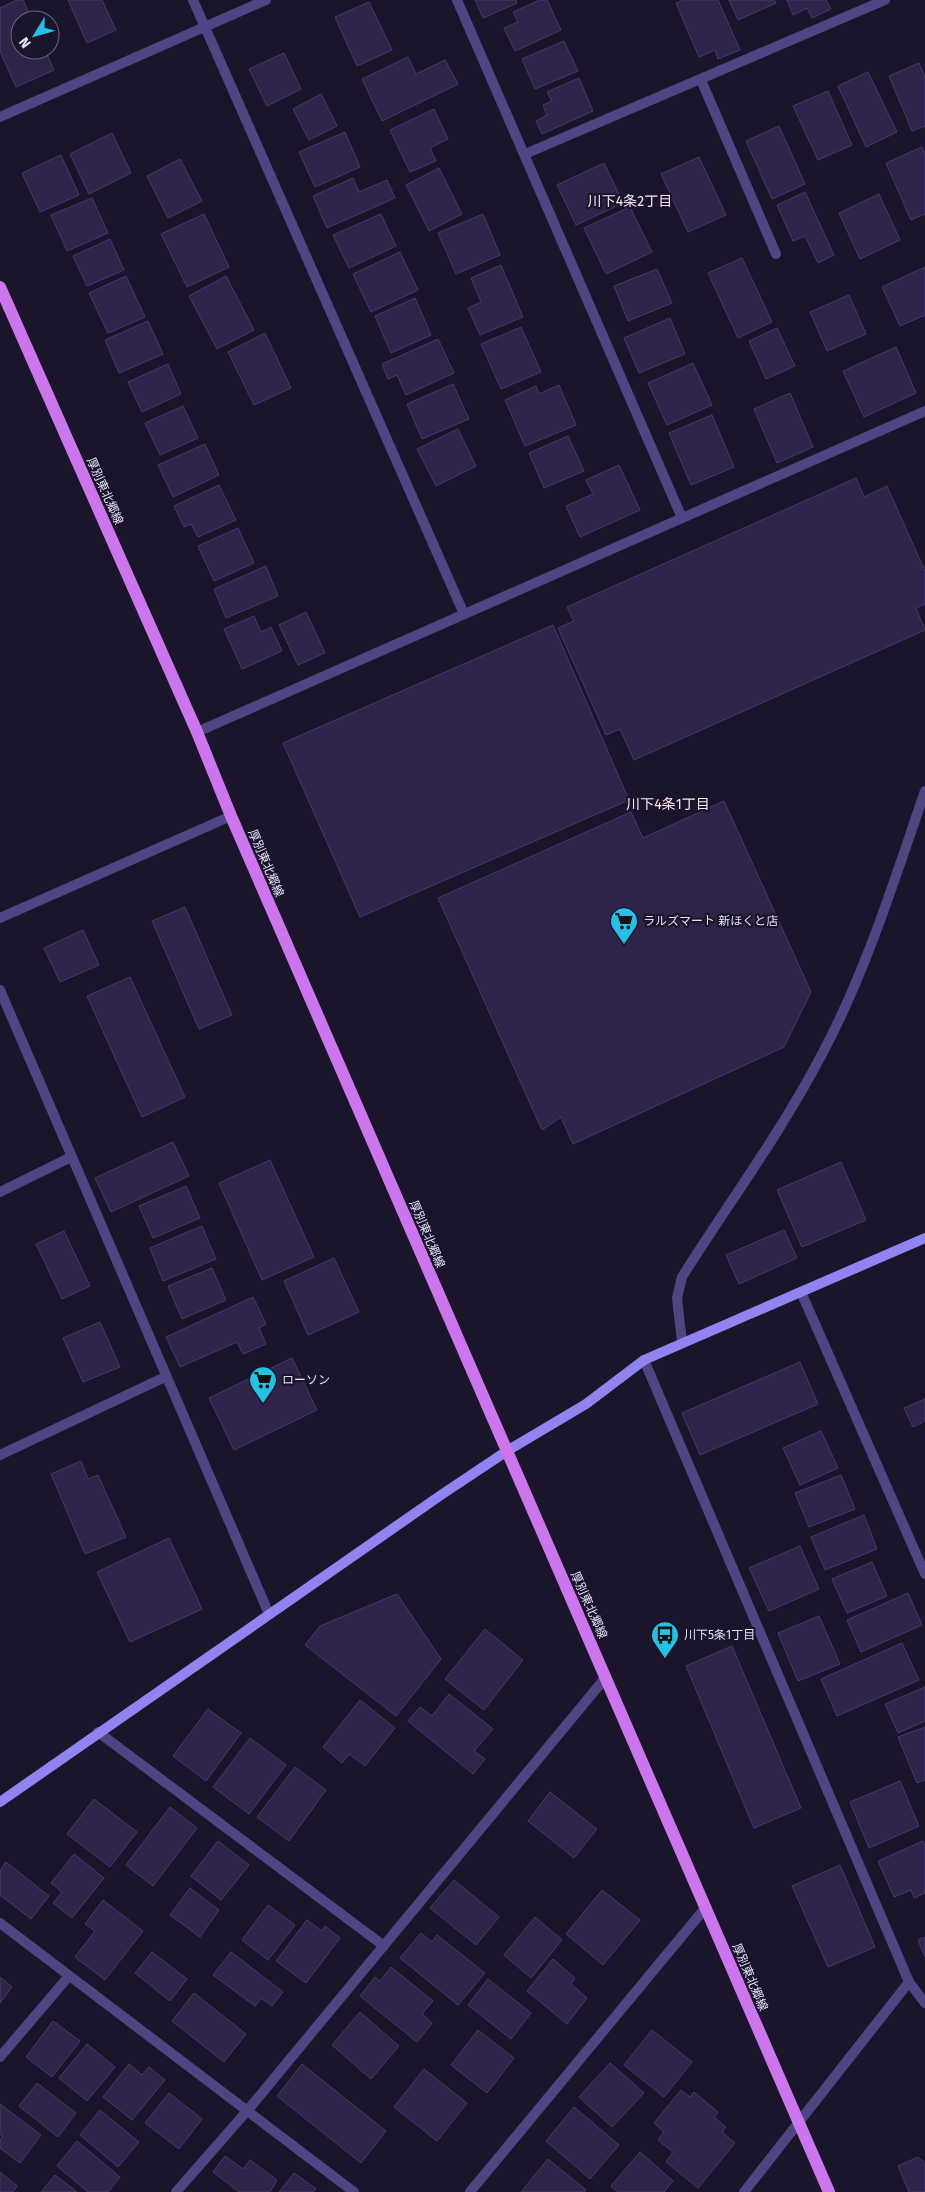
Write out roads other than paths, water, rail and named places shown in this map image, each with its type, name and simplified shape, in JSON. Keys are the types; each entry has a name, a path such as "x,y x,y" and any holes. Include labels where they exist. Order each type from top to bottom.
{"main road":[{"name":"厚別東北郷線","path":"0,287 197,732 231,816 706,1907 798,2126 829,2192"}],"street":[{"path":"193,0 464,614"},
{"path":"0,117 266,0"},
{"path":"457,0 682,518"},
{"path":"525,154 886,0"},
{"path":"701,80 776,254"},
{"path":"197,732 925,411"},
{"path":"682,1342 677,1298 682,1277 767,1150 821,1057 875,938 925,791"},
{"path":"0,918 231,816"},
{"path":"0,990 165,1377 269,1614"},
{"path":"0,1192 71,1157"},
{"path":"0,1802 98,1732 507,1451 586,1404 644,1360 925,1238"},
{"path":"801,1292 925,1574"},
{"path":"644,1360 909,1982 925,2003"},
{"path":"0,1456 165,1377"},
{"path":"176,2192 384,1946 606,1677"},
{"path":"98,1732 384,1946"},
{"path":"470,2192 706,1907"},
{"path":"0,1923 354,2192"},
{"path":"0,2057 69,1976"},
{"path":"744,2192 798,2126 909,1982"}],"place":[{"name":"ラルズマート 新ほくと店","path":"624,945"},
{"name":"ローソン","path":"263,1404"},
{"name":"川下5条1丁目","path":"665,1659"}],"district":[{"name":"川下4条2丁目","path":"630,201"},
{"name":"川下4条1丁目","path":"668,804"}]}
